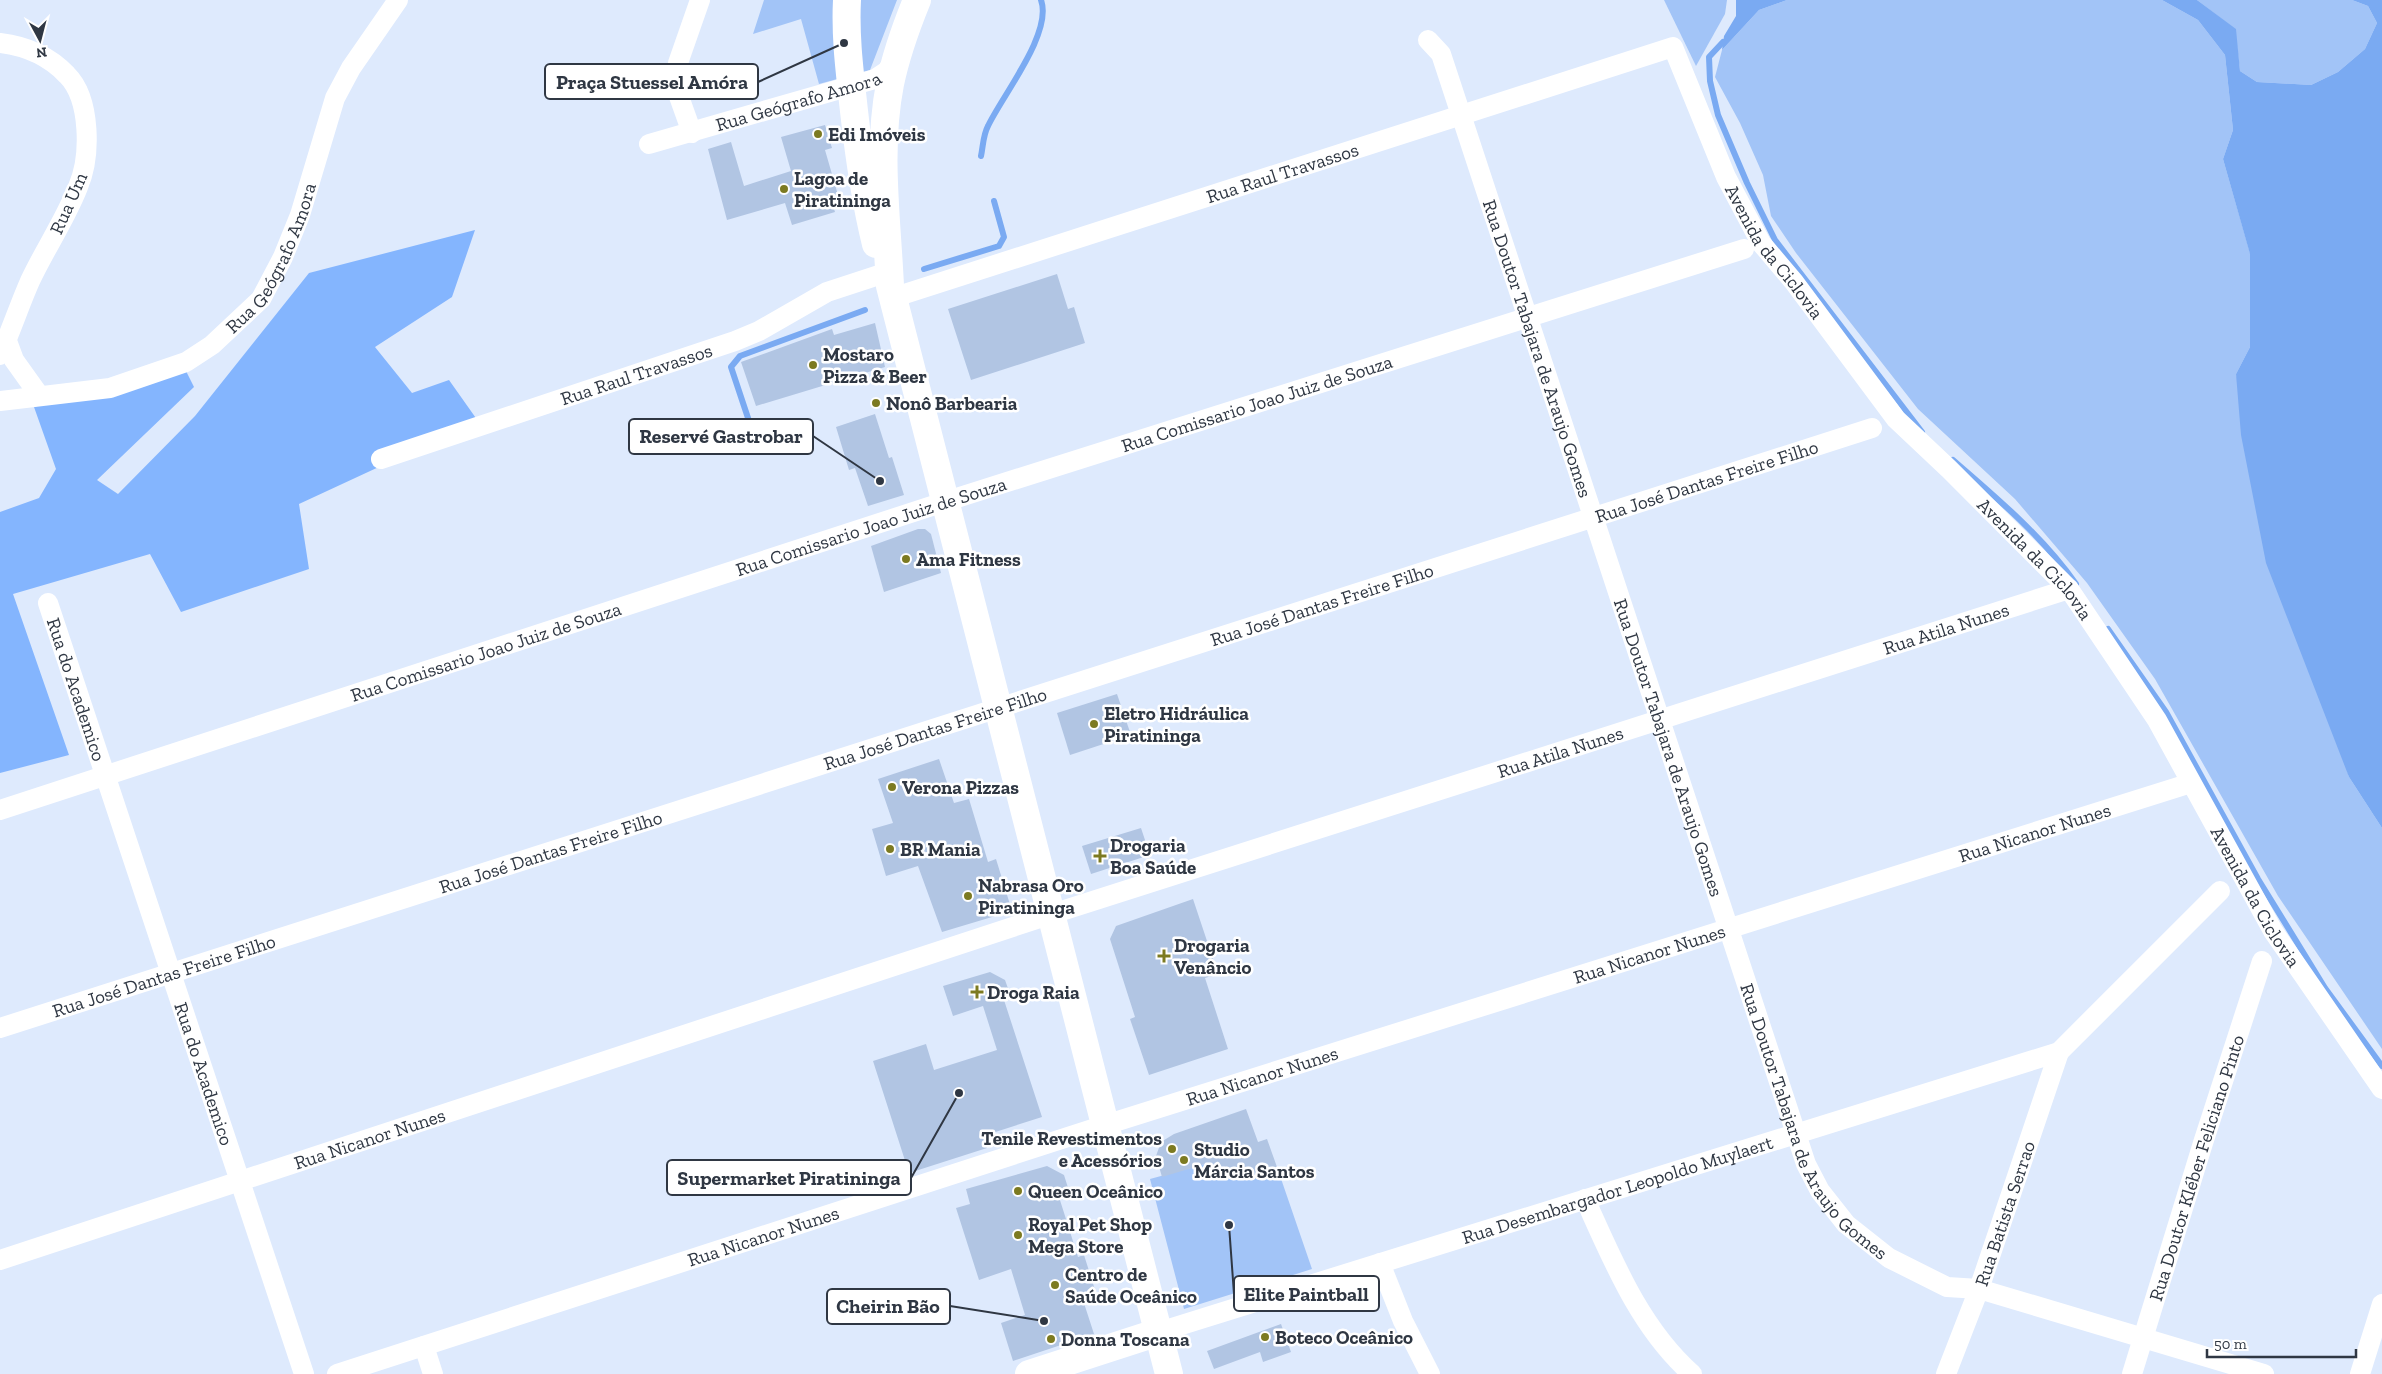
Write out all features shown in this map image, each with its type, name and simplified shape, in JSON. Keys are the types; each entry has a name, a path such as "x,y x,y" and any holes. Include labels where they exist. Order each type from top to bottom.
{"street":[{"name":"Rua Geógrafo Amora","path":"0,401 110,388 186,362 212,346 260,299 283,257 300,215 334,98 351,68 398,0"},
{"name":"Rua Geógrafo Amora","path":"692,133 677,91 678,63 700,0"},
{"path":"847,0 847,54 866,204 999,708 1159,1332 1168,1374"},
{"path":"889,286 884,136 889,90 897,58 917,0"},
{"path":"889,286 899,228 899,149 902,115 909,79 922,34 937,0"},
{"name":"Rua Doutor Tabajara de Araujo Gomes","path":"1428,40 1441,54 1796,1134 1806,1164 1813,1177 1846,1224 1889,1258 1947,1287 1979,1289 2264,1374"},
{"name":"Rua Um","path":"0,43 20,46 50,61 68,76 80,98 87,126 87,155 79,186 30,282 3,348"},
{"name":"Rua Raul Travassos","path":"381,459 735,341 759,331 827,292 889,286 1461,114 1673,47"},
{"name":"Avenida da Ciclovia","path":"1673,47 1726,177 1761,243 1794,282 1896,420 1949,469 2069,589 2156,720 2273,931 2382,1090"},
{"name":"Rua Geógrafo Amora","path":"649,144 875,79 888,71 897,58"},
{"name":"Rua Comissario Joao Juiz de Souza","path":"0,810 944,502 1744,249"},
{"path":"3,348 39,395"},
{"name":"Rua José Dantas Freire Filho","path":"0,1028 1872,428"},
{"name":"Rua Atila Nunes","path":"1052,914 2069,589"},
{"name":"Rua do Academico","path":"48,603 304,1374"},
{"name":"Rua Nicanor Nunes","path":"337,1374 1106,1125 2191,783"},
{"name":"Rua Desembargador Leopoldo Muylaert","path":"1159,1332 2059,1052 2220,891"},
{"name":"Rua Nicanor Nunes","path":"0,1260 1052,914"},
{"name":"Rua Doutor Kléber Feliciano Pinto","path":"2132,1374 2203,1143 2262,961"},
{"name":"Rua Batista Serrao","path":"1946,1374 1979,1289 2059,1052"},
{"path":"1585,1199 1615,1264 1648,1325 1692,1374"},
{"path":"1380,1263 1403,1321 1430,1374"},
{"path":"2360,1374 2382,1304"},
{"path":"1029,1374 1159,1332"},
{"path":"424,1346 432,1374"}],"shaded area":[{"path":"764,0 897,0 870,70 819,84 801,19 753,34"},
{"path":"1664,0 1727,0 1725,14 1696,66"},
{"path":"1736,0 1787,0 1759,10 1722,50 1724,36 1736,16"},
{"path":"1787,0 2162,0 2198,20 2225,55 2233,130 2223,159 2250,253 2250,347 2236,374 2349,777 2382,828 2382,1049 2278,896 2155,679 2087,583 2015,499 1918,409 1796,253 1771,216 1763,175 1740,123 1715,77 1722,50 1759,10"},
{"path":"2162,0 2197,0 2236,29 2240,71 2257,82 2311,85 2338,72 2365,49 2377,23 2368,6 2352,0 2382,0 2382,828 2349,777 2266,563 2241,435 2236,374 2250,347 2250,254 2223,159 2233,130 2225,55 2198,20"},
{"path":"2197,0 2352,0 2368,6 2377,23 2365,49 2338,72 2311,85 2257,82 2240,71 2235,29"},
{"path":"475,230 452,297 375,347 412,393 449,380 478,421 299,504 309,569 181,612 150,554 13,594 69,755 0,773 0,512 39,498 56,469 34,407 124,378 184,367 194,387 97,480 118,494 195,416 309,273"},
{"path":"1205,1164 1218,1180 1252,1167 1255,1175 1277,1167 1312,1269 1184,1309 1150,1179"}],"building":[{"name":"Lagoa de Piratininga","path":"825,125 832,148 825,150 838,195 830,197 835,212 792,225 785,203 727,220 708,149 731,142 744,186 791,171 781,137"},
{"path":"1057,274 1068,309 1074,307 1085,343 971,380 948,309"},
{"name":"Mostaro Pizza & Beer","path":"875,323 885,367 756,406 741,362 832,329 834,335"},
{"path":"875,414 889,458 892,457 904,495 868,506 855,468 849,470 836,427"},
{"name":"Ama Fitness","path":"918,529 925,529 931,534 941,573 884,592 871,546"},
{"name":"Eletro Hidráulica Piratininga","path":"1117,694 1131,735 1070,755 1057,713"},
{"path":"939,759 954,803 969,799 988,862 996,859 1012,911 942,932 918,866 886,876 872,829 893,823 878,779"},
{"path":"1141,828 1150,855 1091,874 1082,846"},
{"path":"1193,899 1218,974 1205,978 1228,1049 1149,1075 1130,1019 1135,1017 1110,939 1116,926"},
{"path":"990,972 1005,980 1011,997 1004,1000 1042,1117 983,1136 987,1148 909,1173 873,1061 926,1044 934,1070 997,1050 983,1006 953,1016 943,986"},
{"path":"1246,1109 1258,1142 1267,1139 1277,1167 1255,1175 1252,1167 1218,1180 1205,1164 1162,1177 1156,1156 1161,1142 1174,1134"},
{"path":"1047,1166 1064,1175 1070,1194 1059,1197 1078,1257 1084,1255 1096,1293 1082,1297 1094,1334 1013,1361 1001,1323 1025,1315 1011,1269 979,1280 956,1208 970,1204 966,1189"},
{"name":"Boteco Oceânico","path":"1281,1324 1291,1352 1263,1362 1260,1352 1214,1369 1207,1351"}],"waterway":[{"path":"981,156 986,130 1024,64 1040,29 1043,14 1041,0"},
{"path":"1723,42 1709,57 1710,81 1718,115 1747,183 1775,240 1922,432"},
{"path":"924,269 999,246 1004,237 994,201"},
{"path":"749,421 731,367 740,356 865,310"},
{"path":"1953,460 2034,534 2076,584"},
{"path":"2108,629 2166,712 2258,879 2325,988 2382,1066"}],"place":[{"name":"Praça Stuessel Amóra","path":"844,43"},
{"name":"Edi Imóveis","path":"818,134"},
{"name":"Lagoa de Piratininga","path":"784,189"},
{"name":"Mostaro Pizza & Beer","path":"813,365"},
{"name":"Nonô Barbearia","path":"876,403"},
{"name":"Reservé Gastrobar","path":"880,481"},
{"name":"Ama Fitness","path":"906,559"},
{"name":"Eletro Hidráulica Piratininga","path":"1094,724"},
{"name":"Verona Pizzas","path":"892,787"},
{"name":"BR Mania","path":"890,849"},
{"name":"Drogaria Boa Saúde","path":"1100,856"},
{"name":"Nabrasa Oro Piratininga","path":"968,896"},
{"name":"Drogaria Venâncio","path":"1164,956"},
{"name":"Droga Raia","path":"977,992"},
{"name":"Supermarket Piratininga","path":"959,1093"},
{"name":"Tenile Revestimentos e Acessórios","path":"1172,1149"},
{"name":"Studio Márcia Santos","path":"1184,1160"},
{"name":"Queen Oceânico","path":"1018,1191"},
{"name":"Elite Paintball","path":"1229,1225"},
{"name":"Royal Pet Shop Mega Store","path":"1018,1235"},
{"name":"Centro de Saúde Oceânico","path":"1055,1285"},
{"name":"Cheirin Bão","path":"1044,1321"},
{"name":"Boteco Oceânico","path":"1265,1337"},
{"name":"Donna Toscana","path":"1051,1339"}]}
